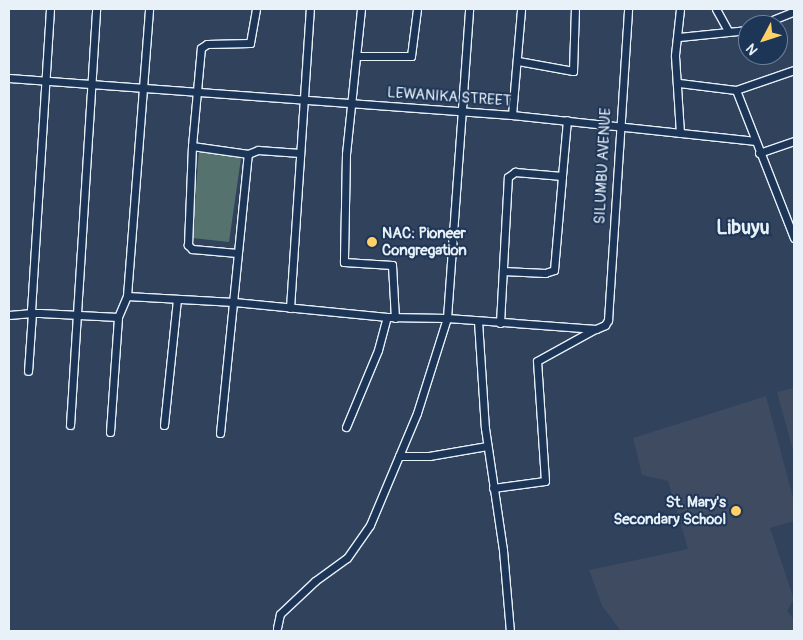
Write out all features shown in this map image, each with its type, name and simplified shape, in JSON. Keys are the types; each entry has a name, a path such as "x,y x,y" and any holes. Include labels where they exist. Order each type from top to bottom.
{"street":[{"path":"28,371 32,313 34,221 47,81 50,9"},
{"path":"70,425 96,9"},
{"path":"110,432 118,317 127,296 149,9"},
{"path":"237,253 192,249 188,245 192,146 202,48 207,44 250,43 256,9"},
{"path":"290,308 310,9"},
{"path":"346,427 391,318 392,265 344,262 346,154 359,56 361,9"},
{"path":"359,56 411,56 417,9"},
{"path":"277,628 280,614 291,602 347,558 357,546 379,508 417,414 447,318 460,114 469,9"},
{"path":"512,115 521,9"},
{"path":"518,61 573,71 575,9"},
{"name":"SILUMBU AVENUE","path":"596,329 605,325 608,320 618,126 628,9"},
{"path":"680,9 679,37 675,55 679,83 680,133"},
{"path":"716,9 728,31"},
{"path":"679,37 728,31 738,33"},
{"path":"679,83 736,90 794,70"},
{"name":"LEWANIKA STREET","path":"9,78 304,100 460,114 512,115 754,141"},
{"path":"736,90 754,141 794,238"},
{"path":"503,271 544,273 554,270 567,120"},
{"path":"759,152 794,141"},
{"path":"192,146 248,154 258,150 300,153"},
{"path":"220,433 248,154"},
{"path":"500,323 510,173 562,176"},
{"path":"127,296 234,302 391,318 447,318 596,329"},
{"path":"164,425 177,300"},
{"path":"9,315 32,313 118,317"},
{"path":"478,321 487,446 503,550 510,631"},
{"path":"493,488 545,481 537,361 596,329"},
{"path":"399,456 429,456 487,446"}],"shaded area":[{"path":"794,388 794,454 777,392"},
{"name":"St. Mary's Secondary School","path":"766,396 794,501 794,521 770,528 794,599 787,611 794,619 794,631 621,631 602,606 589,570 688,549 668,481 642,475 633,438"}],"green space":[{"path":"199,151 241,158 229,242 192,238"}],"place":[{"name":"NAC: Pioneer Congregation","path":"372,242"},
{"name":"St. Mary's Secondary School","path":"736,511"}],"district":[{"name":"Libuyu","path":"743,227"}]}
